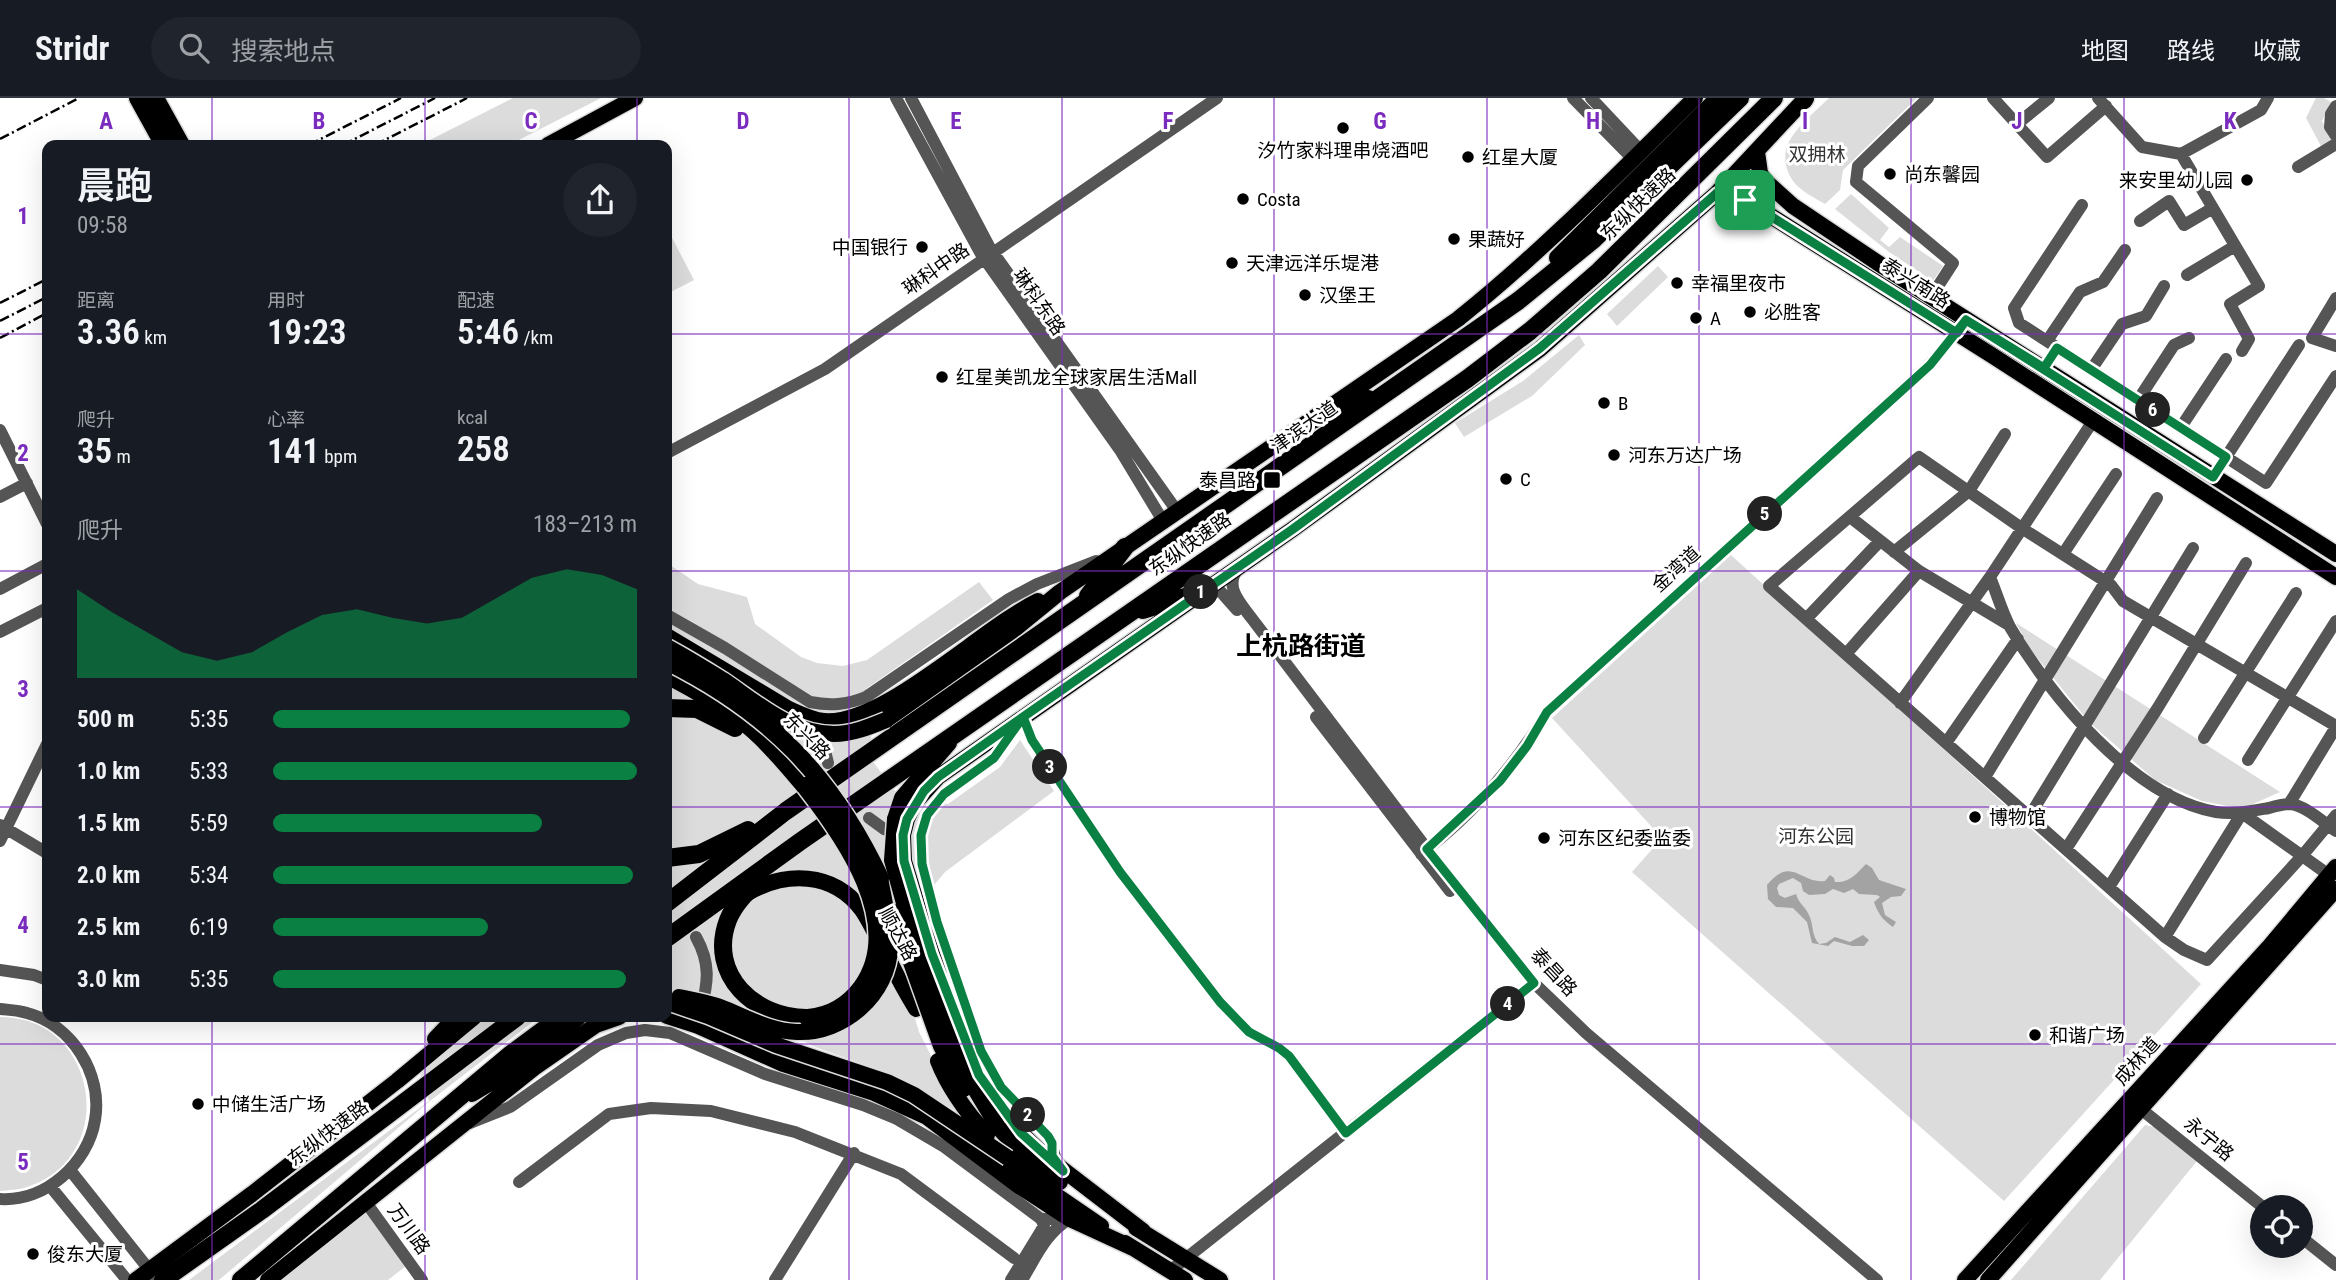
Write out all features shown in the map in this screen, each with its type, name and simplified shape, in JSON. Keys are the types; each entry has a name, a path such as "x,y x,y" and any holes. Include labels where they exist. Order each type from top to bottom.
{"highway":[{"path":"138,98 161,140"},
{"path":"155,98 178,140"},
{"path":"1518,301 1573,241 1719,98"},
{"name":"东纵快速路","path":"1518,301 1594,240 1740,98"},
{"name":"东纵快速路","path":"672,934 801,841 1467,379 1530,331 1599,271 1774,98"},
{"name":"津滨大道","path":"1078,610 1518,301"},
{"path":"1312,420 1394,389"},
{"path":"672,899 786,811 1078,610 1125,547"},
{"path":"1123,617 1204,590"},
{"name":"东兴路","path":"672,664 728,695 784,740 840,804 880,878"},
{"name":"东兴路","path":"672,678 741,720 805,786 837,831 869,893 877,935 875,965 868,978 851,1000 837,1011 822,1017 782,1016 757,1005 745,996 727,968 723,950 724,932 733,909 741,898"},
{"path":"672,708 697,709 728,723 805,786"},
{"path":"672,857 699,853 786,811"},
{"path":"741,898 801,841"},
{"name":"东纵快速路","path":"159,1277 335,1155 510,1022"},
{"path":"241,1280 510,1054 554,1022"}],"main road":[{"path":"557,140 635,98"},
{"name":"津滨大道","path":"1060,592 1458,319 1510,278 1695,98"},
{"path":"1143,1231 1063,1171 1021,1133 979,1075 932,954 904,861 903,835 911,811 924,791 938,777 1424,435 1540,348 1717,193 1805,99"},
{"name":"泰兴南路","path":"1757,152 1763,180 1778,194 1931,298 1962,326 2092,421 2336,577"},
{"name":"泰兴南路","path":"1717,193 1738,197 1755,206 1962,326 2044,368 2336,554"},
{"path":"672,650 779,718 804,730 835,734 886,720 1016,628 1060,592"},
{"path":"672,639 789,709 825,721 861,715 885,704 1012,616 1060,592"},
{"path":"960,730 902,798 895,819 892,860 944,1022 962,1064 998,1127"},
{"name":"成林道","path":"1988,1280 2270,946 2334,877"},
{"name":"顺达路","path":"741,898 764,885 790,878 813,879 837,888 854,901 867,919 916,1009 946,1081 972,1118 1007,1158 1044,1187 1185,1280"},
{"path":"672,997 707,1003 761,1023 796,1032 827,1028 844,1021 861,1009 874,993 887,966 890,949 889,925 880,878"},
{"name":"顺达路","path":"880,878 941,1046 952,1070 979,1109 1081,1212 1143,1231 1220,1280"},
{"path":"672,1004 776,1045 887,1082 914,1095 1007,1158"},
{"path":"672,1018 698,1026 783,1064 874,1093 935,1122 1019,1186 1081,1212"},
{"path":"335,1155 450,1022"},
{"path":"136,1280 159,1277 252,1194 468,1022"},
{"path":"440,1113 492,1082 572,1022"},
{"path":"268,1280 569,1042 606,1022"},
{"name":"成林道","path":"1965,1280 2136,1105"}],"street":[{"name":"琳科东路","path":"897,98 987,253 1170,516"},
{"name":"琳科东路","path":"911,98 987,253"},
{"name":"琳科中路","path":"987,253 1207,98"},
{"name":"琳科中路","path":"672,447 820,367 1217,98"},
{"path":"1573,98 1637,155"},
{"path":"1591,98 1637,155"},
{"path":"1928,98 1858,166 1856,182 1953,263 1931,298"},
{"path":"1993,98 2047,157 2102,102 2143,147 2181,154 2261,110 2268,98"},
{"path":"2017,124 2049,98"},
{"path":"2336,106 2331,114 2330,127 2336,136"},
{"path":"2298,167 2336,144"},
{"path":"2181,154 2259,286 2230,304 2249,339 2242,351"},
{"path":"2140,221 2169,201 2184,225 2213,208"},
{"path":"2082,205 2014,308 2019,323 2266,483 2336,376"},
{"path":"2187,275 2235,246"},
{"path":"2044,368 2052,344 2080,292 2104,282 2125,250"},
{"path":"2091,370 2122,324 2146,316 2164,286"},
{"path":"2336,298 2312,338 2336,346"},
{"name":"金湾道","path":"1424,852 1500,781 1527,746 1547,712 1930,365 1962,326"},
{"path":"2138,400 2174,345 2189,338"},
{"path":"2213,477 2299,345"},
{"path":"2180,427 2226,359"},
{"path":"1900,703 1990,578 2092,421"},
{"path":"0,430 42,514"},
{"path":"1895,552 1969,491 2006,434"},
{"path":"1990,578 2009,625 2046,681 2083,727 2130,769 2184,803 2217,812 2242,813 2289,804 2333,824 2207,960 2184,950 2165,937 1769,586 1919,457 2106,582 2123,601 2336,727 2289,804"},
{"path":"2063,554 2116,474"},
{"path":"0,497 27,483"},
{"path":"1985,777 2157,498"},
{"path":"1850,517 1919,571 2009,625"},
{"path":"1806,619 1880,541"},
{"path":"672,618 810,702 822,705 844,704 866,697 1009,599 1037,584 1083,567 1125,547"},
{"path":"2029,817 2193,548"},
{"name":"泰昌路","path":"1243,562 1232,580 1235,594 1424,852"},
{"path":"2066,849 2246,563"},
{"path":"0,589 42,567"},
{"path":"1846,654 1919,571"},
{"name":"泰昌路","path":"1204,590 1214,590 1226,596 1424,852 1532,985 1586,1042 1865,1280"},
{"path":"2204,738 2296,593"},
{"path":"0,632 42,611"},
{"path":"2248,760 2336,621"},
{"path":"1946,743 2018,639"},
{"path":"1023,717 1032,740 1128,883 1220,1002 1249,1032 1289,1056 1346,1133"},
{"path":"1023,717 994,758 944,794 927,815 921,835 922,864 937,922 981,1051 1001,1087 1048,1136 1052,1143 1052,1156 1063,1171"},
{"path":"825,721 824,747 828,763"},
{"path":"42,754 2,832 42,851"},
{"path":"2109,887 2168,794"},
{"path":"2242,813 2334,877"},
{"path":"2165,937 2242,813"},
{"path":"869,818 884,830 903,835"},
{"path":"696,937 704,950 707,964 706,989 698,1026"},
{"path":"0,970 42,979"},
{"path":"1170,1271 1532,985"},
{"name":"泰昌路","path":"1532,985 1877,1280"},
{"path":"0,1009 42,1017"},
{"path":"0,1199 28,1196 50,1186 70,1170 86,1147 95,1121 96,1093 89,1066 57,1022"},
{"path":"460,1127 510,1107 598,1045 626,1033 645,1030 670,1033 765,1074 863,1105 897,1119 943,1146 1041,1219 1044,1225 1011,1280"},
{"path":"935,1122 979,1075"},
{"name":"永宁路","path":"2136,1105 2250,1197"},
{"path":"519,1182 608,1114 651,1108 710,1111 795,1132 854,1153 901,1174 1014,1258"},
{"path":"775,1280 854,1153"},
{"path":"70,1170 159,1277"},
{"path":"50,1186 127,1280"},
{"name":"万川路","path":"365,1202 422,1280"},
{"path":"1041,1219 1081,1212"},
{"path":"1022,1280 1048,1236 1056,1227 1081,1212"},
{"path":"2313,1247 2336,1265"}],"green space":[{"path":"513,98 601,98 519,140 430,140"},
{"name":"双拥林","path":"1829,98 1917,98 1843,170 1840,190 1825,204 1793,181 1785,156 1793,135"},
{"path":"2316,98 2331,102 2322,121 2334,142 2322,148 2306,118"},
{"path":"1851,194 1889,228 1880,240 1889,247 1900,237 1943,266 1933,281 1889,252 1835,209"},
{"path":"672,238 694,280 672,291"},
{"path":"1658,266 1668,277 1617,326 1607,314"},
{"path":"1579,335 1585,345 1532,396 1464,437 1455,423 1523,381"},
{"name":"河东公园","path":"1731,555 2201,984 2004,1201 1632,872 1662,838 1552,718"},
{"path":"672,566 698,584 747,597 755,624 801,657 817,663 843,666 867,660 979,582 993,600 866,689 874,763 896,792 948,804 1000,767 1020,740 1054,791 945,872 891,936 919,1032 960,1113 888,1073 815,1047 724,1001 672,993"},
{"path":"2016,623 2280,792 2242,809 2202,801 2155,780 2089,722 2030,649"},
{"path":"0,1017 33,1023 59,1039 77,1063 86,1091 85,1120 76,1148 57,1171 27,1187 0,1191"},
{"path":"477,1022 533,1022 430,1101 219,1280 189,1280 429,1101 420,1073"},
{"path":"2145,1125 2154,1127 2197,1161 2100,1280 2011,1280"},
{"path":"365,1209 406,1266 388,1280 279,1280"}],"shaded area":[{"path":"1866,864 1872,868 1879,880 1906,889 1901,896 1891,897 1882,903 1885,915 1896,922 1893,927 1877,910 1874,902 1880,897 1877,895 1859,894 1853,889 1844,893 1833,889 1825,894 1809,895 1803,891 1801,883 1793,878 1779,884 1777,888 1779,895 1785,898 1796,894 1809,915 1819,944 1835,937 1850,942 1863,935 1869,940 1864,946 1834,941 1828,946 1812,943 1807,922 1793,908 1776,907 1768,899 1767,885 1783,872 1790,871 1816,881 1825,881 1830,875 1835,882 1840,882 1852,877"}],"tunnel":[{"path":"834,771 869,818"},
{"path":"672,901 696,937"}],"railway":[{"path":"0,139 79,98"},
{"path":"319,140 401,98"},
{"path":"353,140 435,98"},
{"path":"385,140 467,98"},
{"path":"0,303 42,282"},
{"path":"0,321 42,300"},
{"path":"0,338 42,316"}],"place":[{"name":"汐竹家料理串烧酒吧","path":"1343,128"},
{"name":"红星大厦","path":"1468,157"},
{"name":"尚东馨园","path":"1890,174"},
{"name":"来安里幼儿园","path":"2247,180"},
{"name":"Costa","path":"1243,199"},
{"name":"果蔬好","path":"1454,239"},
{"name":"中国银行","path":"922,247"},
{"name":"天津远洋乐堤港","path":"1232,263"},
{"name":"幸福里夜市","path":"1677,283"},
{"name":"汉堡王","path":"1305,295"},
{"name":"必胜客","path":"1750,312"},
{"name":"A","path":"1696,318"},
{"name":"红星美凯龙全球家居生活Mall","path":"942,377"},
{"name":"B","path":"1604,403"},
{"name":"河东万达广场","path":"1614,455"},
{"name":"C","path":"1506,479"},
{"name":"泰昌路","path":"1272,480"},
{"name":"博物馆","path":"1975,817"},
{"name":"河东区纪委监委","path":"1544,838"},
{"name":"和谐广场","path":"2035,1035"},
{"name":"中储生活广场","path":"198,1104"},
{"name":"俊东大厦","path":"33,1254"}],"district":[{"name":"上杭路街道","path":"1301,646"}],"route":[{"path":"1745,200 1717,193 1540,348 1293,529 1023,717 994,758 944,794 927,815 921,835 922,864 937,922 981,1051 1001,1087 1048,1136 1052,1143 1052,1156 1063,1171 1021,1133 979,1075 932,954 904,861 903,835 907,819 924,791 938,777 1023,717 1032,740 1120,872 1220,1002 1249,1032 1289,1056 1346,1133 1534,983 1427,849 1500,781 1527,746 1547,712 1930,365 1957,333 1966,320 2213,477 2226,457 2057,348 2044,368 1966,320 1957,333 1745,200"}]}
